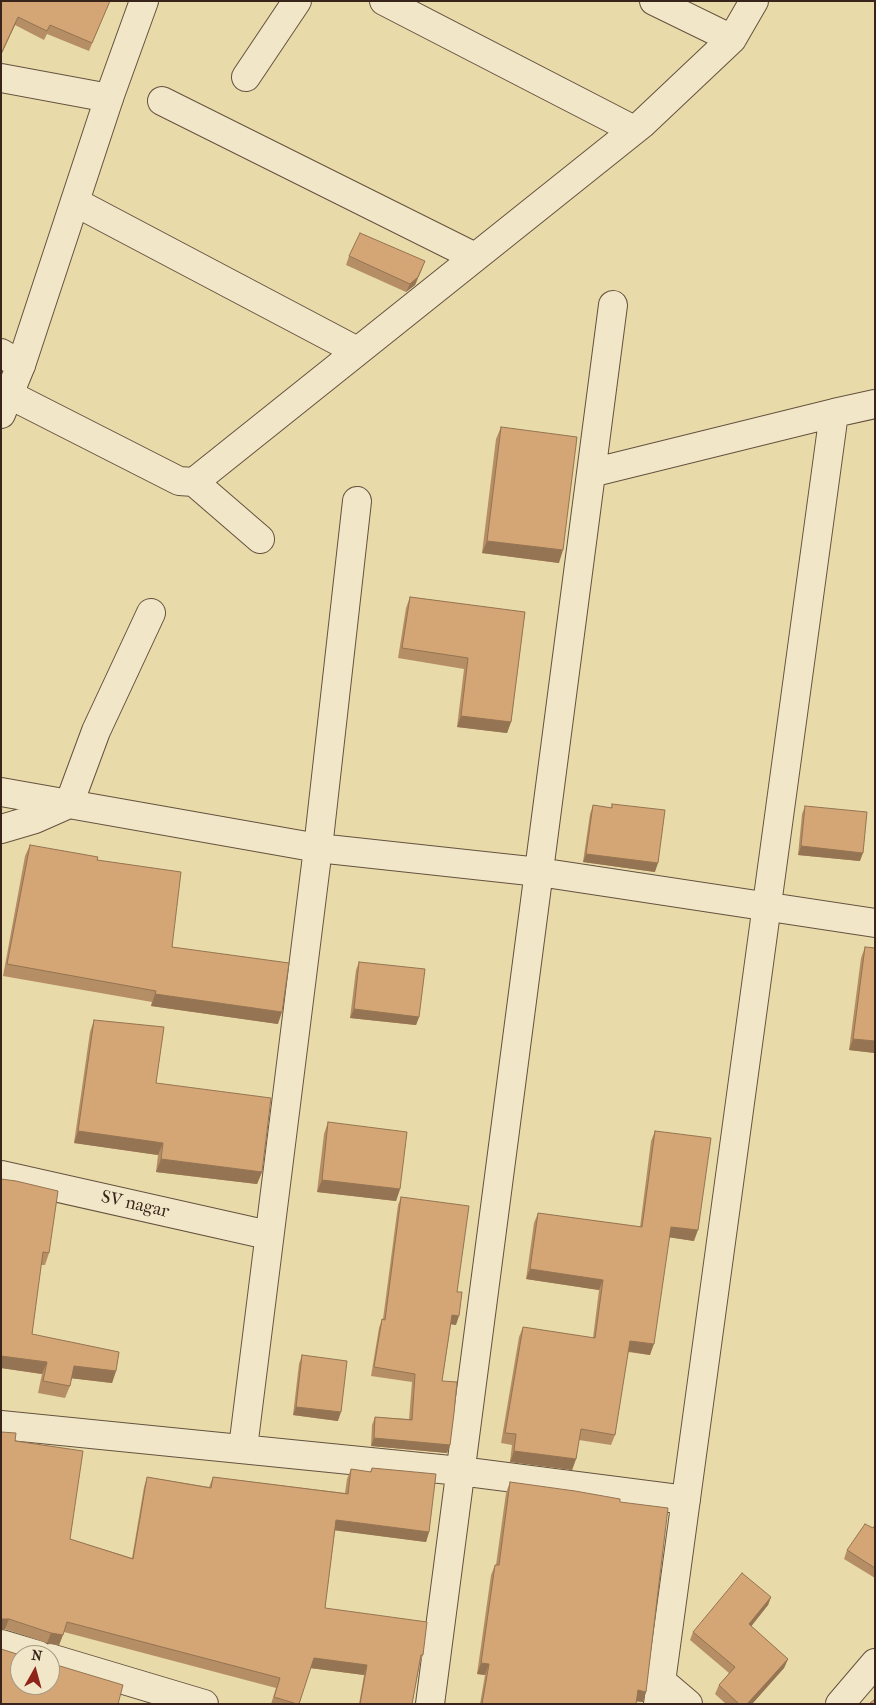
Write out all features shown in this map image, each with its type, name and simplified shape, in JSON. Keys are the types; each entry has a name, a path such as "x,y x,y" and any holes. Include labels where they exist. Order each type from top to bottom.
{"street":[{"path":"246,77 297,1"},
{"path":"384,1 634,130"},
{"path":"654,1 732,39"},
{"path":"194,482 634,130 732,39 754,1"},
{"path":"137,4 75,202 11,359 5,404 179,481 194,482 260,539"},
{"path":"1,78 109,98"},
{"path":"162,101 475,257"},
{"path":"75,202 357,351"},
{"path":"430,1704 613,306"},
{"path":"591,473 834,412 875,404"},
{"path":"688,1704 660,1692 834,412"},
{"path":"243,1448 268,1235 318,848 358,501"},
{"path":"1,829 35,819 69,804 96,731 151,613"},
{"path":"1,792 318,848 539,872 875,923"},
{"name":"SV nagar","path":"1,1175 268,1235"},
{"path":"1,1425 460,1471 686,1500"},
{"path":"60,1661 204,1704"},
{"path":"840,1704 875,1663"}],"building":[{"path":"1,1 110,1 92,43 50,25 47,31 18,17 1,54"},
{"path":"360,233 425,261 418,277 410,284 349,256"},
{"path":"501,427 577,437 563,550 487,541"},
{"path":"410,597 525,612 511,722 461,716 468,658 402,648"},
{"path":"612,804 665,810 658,863 586,854 593,805 612,808"},
{"path":"805,806 867,812 863,853 801,846"},
{"path":"30,845 98,857 97,860 181,872 172,947 289,963 282,1012 155,994 156,991 7,964"},
{"path":"865,947 875,948 875,1041 853,1039"},
{"path":"359,962 425,969 419,1017 354,1009"},
{"path":"94,1020 164,1027 156,1083 271,1098 262,1172 161,1159 163,1143 78,1131"},
{"path":"328,1122 407,1132 400,1189 322,1180"},
{"path":"655,1131 711,1138 698,1230 671,1227 654,1344 630,1341 615,1435 581,1429 576,1459 514,1451 516,1434 505,1433 523,1327 595,1338 603,1280 530,1269 538,1213 642,1227"},
{"path":"1,1179 58,1191 49,1253 43,1252 32,1334 119,1352 116,1371 74,1366 70,1386 43,1381 47,1362 1,1356"},
{"path":"401,1197 469,1206 457,1292 462,1292 459,1316 452,1315 442,1381 457,1382 450,1445 374,1438 375,1417 412,1420 415,1374 374,1367 382,1319 385,1320"},
{"path":"302,1355 347,1361 341,1412 296,1407"},
{"path":"1,1432 16,1433 15,1441 83,1451 70,1539 133,1559 147,1477 211,1488 213,1477 348,1494 351,1469 371,1472 372,1468 436,1474 429,1532 336,1520 325,1608 427,1622 423,1655 421,1655 412,1704 360,1704 367,1665 314,1658 299,1704 297,1704 274,1697 280,1678 67,1622 63,1635 9,1619 1,1619"},
{"path":"510,1482 620,1499 620,1502 668,1508 646,1692 638,1690 636,1704 482,1704 489,1664 481,1663 495,1565 499,1565"},
{"path":"865,1524 873,1528 875,1525 875,1568 847,1550"},
{"path":"742,1573 771,1597 749,1624 788,1659 747,1704 739,1704 719,1685 735,1667 693,1632"},
{"path":"1,1649 10,1652 10,1695 60,1695 60,1666 123,1685 118,1704 1,1704"}]}
